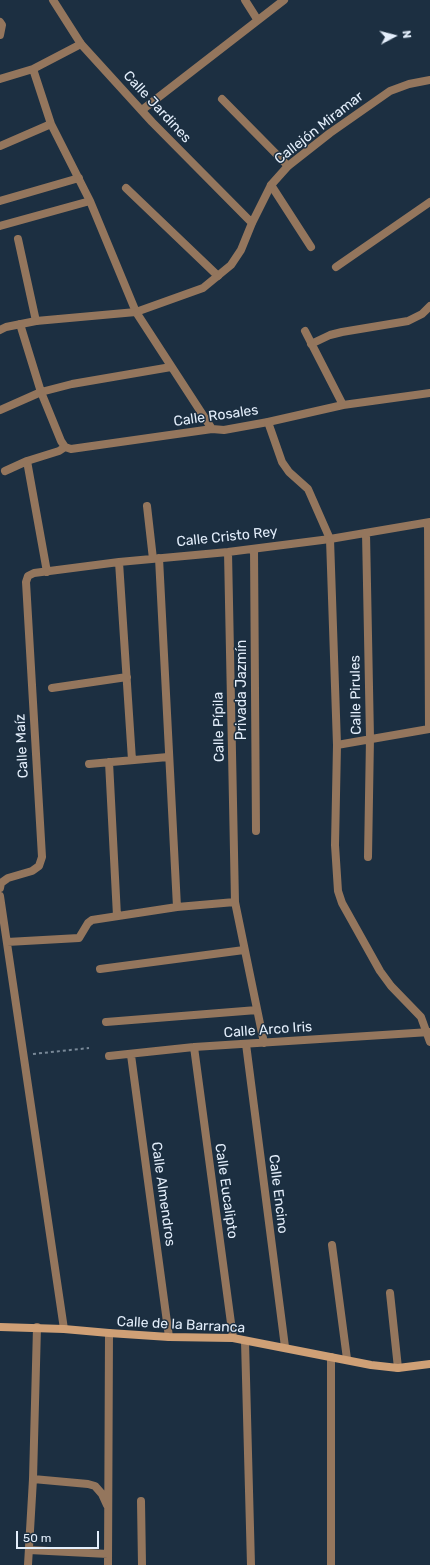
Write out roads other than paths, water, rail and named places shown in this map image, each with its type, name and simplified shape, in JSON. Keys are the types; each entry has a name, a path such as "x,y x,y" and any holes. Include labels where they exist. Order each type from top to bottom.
{"main road":[{"name":"Calle de la Barranca","path":"0,1326 64,1328 109,1333 233,1338 347,1359 371,1365 398,1368 430,1364"}],"street":[{"name":"Calle Jardines","path":"53,0 80,44 252,223"},
{"path":"245,0 257,19"},
{"path":"142,110 257,19 284,0"},
{"path":"0,22 2,26 0,35"},
{"path":"0,79 33,69 80,44"},
{"path":"33,69 51,124 90,201 136,312 212,430"},
{"name":"Callejón Miramar","path":"0,330 36,321 136,312 204,288 232,265 241,250 252,223 271,185 288,166 330,133 390,91 409,84 430,80"},
{"path":"222,99 288,166"},
{"path":"0,146 51,124"},
{"path":"0,201 79,178"},
{"path":"271,185 311,247"},
{"path":"126,188 218,276"},
{"path":"0,226 90,201"},
{"path":"336,267 430,202"},
{"path":"18,239 36,321"},
{"path":"311,344 330,335 342,332 408,321 422,314 430,306"},
{"path":"5,471 27,461 59,452 65,447 41,392 20,324"},
{"path":"305,331 343,405"},
{"path":"0,410 41,392 72,384 171,367"},
{"name":"Calle Rosales","path":"65,447 71,449 212,430 224,430 268,422 343,405 430,393"},
{"path":"268,422 282,462 289,472 308,489 315,501 330,539 337,745 370,738 429,729 429,523"},
{"path":"27,461 47,572"},
{"path":"147,506 156,558 177,907"},
{"name":"Calle Cristo Rey","path":"28,576 34,573 119,562 228,552 330,539 429,523"},
{"name":"Calle Pirules","path":"366,533 370,738 368,857"},
{"name":"Privada Jazmín","path":"254,549 256,831"},
{"name":"Calle Pípila","path":"228,552 236,902 244,950 264,1044"},
{"path":"119,562 132,760"},
{"name":"Calle Maíz","path":"0,888 1,883 8,878 32,871 39,866 42,857 26,582 28,576"},
{"path":"52,688 127,677"},
{"name":"Calle Pirules","path":"337,745 335,845 338,891 342,903 380,971 390,986 421,1017 429,1032 430,1042"},
{"path":"89,764 168,757"},
{"path":"109,762 117,916"},
{"path":"0,896 64,1328"},
{"path":"7,942 79,938 90,921 177,907 236,902"},
{"path":"100,969 244,950"},
{"path":"106,1022 257,1010"},
{"name":"Calle Arco Iris","path":"109,1056 246,1044 429,1032"},
{"name":"Calle Encino","path":"246,1044 285,1347"},
{"name":"Calle Eucalipto","path":"194,1048 233,1338"},
{"name":"Calle Almendros","path":"131,1055 169,1336"},
{"path":"332,1245 347,1359"},
{"path":"390,1293 398,1368"},
{"path":"28,1565 33,1479 37,1327"},
{"path":"108,1565 109,1333"},
{"path":"245,1340 251,1565"},
{"path":"331,1357 331,1565"},
{"path":"33,1479 88,1484 95,1486 102,1494 108,1507"},
{"path":"141,1501 142,1565"},
{"path":"29,1550 108,1554"}]}
